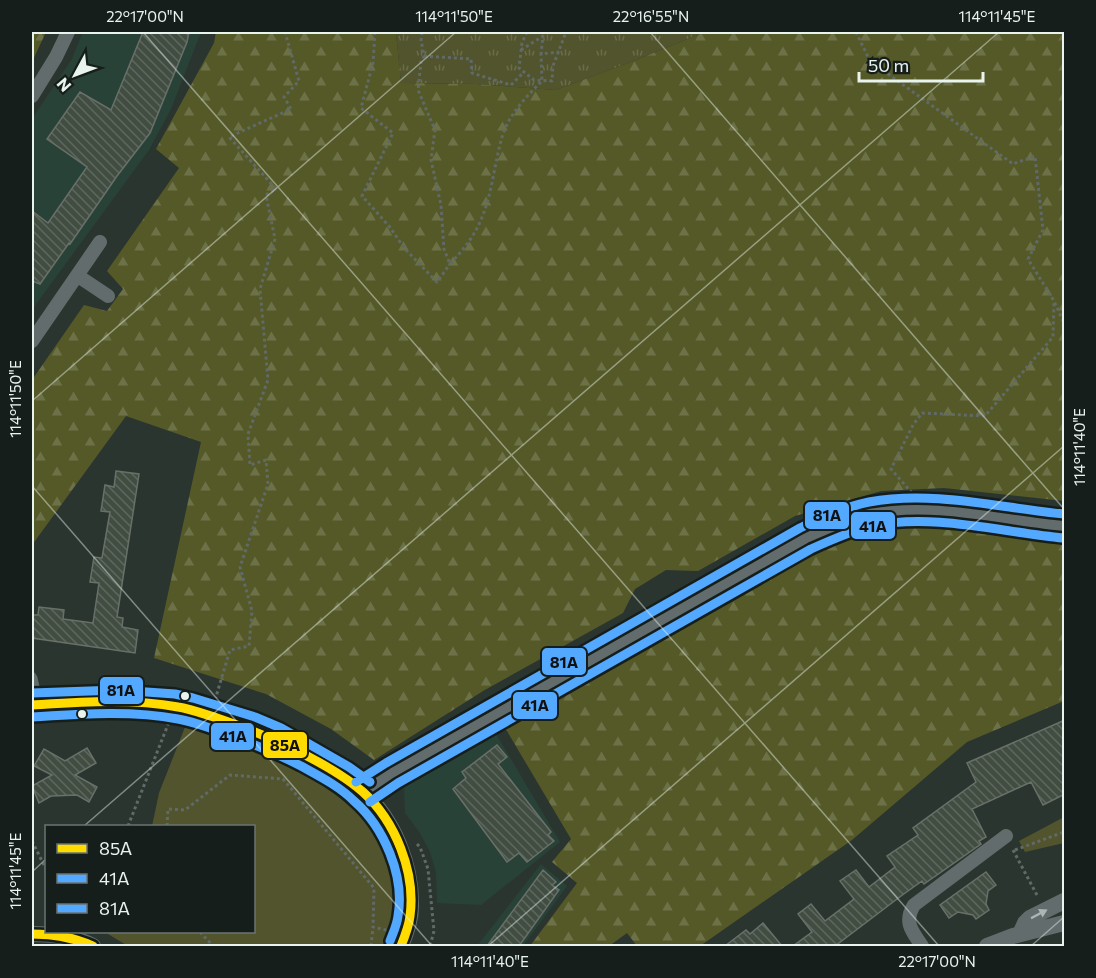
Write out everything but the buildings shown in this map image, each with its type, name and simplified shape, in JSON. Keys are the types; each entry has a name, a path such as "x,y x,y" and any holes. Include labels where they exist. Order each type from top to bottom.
{"street":[{"path":"32,96 68,32"},
{"path":"32,341 100,242"},
{"path":"78,276 108,296"},
{"path":"363,792 392,773 461,741 806,538 841,523 873,514 910,510 1065,525"},
{"path":"36,705 117,702 189,709 251,728 276,739 337,773 363,792 397,837 408,875 411,906 409,923 396,942"},
{"path":"922,946 910,926 910,912 914,906 1006,836"},
{"path":"1020,934 1030,918 1065,901"},
{"path":"987,946 1020,934 1065,923"},
{"path":"32,934 61,935 93,946"}],"lane":[{"path":"32,675 36,705"},
{"path":"32,924 32,934"}],"path":[{"path":"214,704 230,650 249,646 252,611 240,567 268,483 266,460 250,465 248,434 268,380 260,289 275,239 266,195 276,189 229,136 291,109 284,97 299,81 285,32"},
{"path":"375,32 373,63 361,108 393,134 362,196 389,226 405,249 437,282 465,248 480,222 503,135 519,105 542,81 543,36 521,50"},
{"path":"424,32 421,40 424,56 421,62 418,90 435,130 431,160 441,205 444,249 450,264"},
{"path":"527,32 522,43 519,68 534,81 552,81 553,66 566,32"},
{"path":"856,32 870,62 1013,164 1035,156 1043,230 1028,259 1065,323"},
{"path":"541,54 559,52"},
{"path":"424,56 471,59 472,73 511,85 524,72"},
{"path":"914,495 891,469 922,413 985,416 1053,337 1054,301"},
{"path":"128,825 170,717"},
{"path":"167,825 168,809 184,810 230,775 283,779 374,888 371,946"},
{"path":"1022,846 1065,832"},
{"path":"32,841 45,867"},
{"path":"1014,850 1040,901"},
{"path":"373,927 393,932 396,942"},
{"path":"201,933 213,946"}],"shaded area":[{"path":"83,32 201,32 171,109 149,150 34,307 32,305 32,119 72,59"},
{"path":"495,732 560,842 481,905 437,903 436,872 430,852 420,833 405,813 404,788 416,771"},
{"path":"541,864 567,886 523,946 477,946"}],"green space":[{"path":"32,32 46,32 32,62"},
{"path":"216,32 396,32 401,83 476,84 556,90 705,32 1064,32 1064,501 944,488 881,491 795,516 698,571 666,570 635,589 623,613 483,691 374,760 331,729 266,694 154,658 201,442 126,416 32,545 32,380 84,305 107,311 123,289 107,271 179,168 156,149 214,43"},
{"path":"396,32 705,32 556,90 476,84 401,83"},
{"path":"922,521 1064,542 1064,701 967,742 852,840 700,946 637,946 627,933 609,946 530,946 577,883 552,862 571,839 504,726 837,543 880,525"},
{"path":"185,727 238,742 265,753 319,782 343,799 363,819 383,850 392,884 393,900 392,916 384,946 128,946 108,934 255,933 255,825 152,825 159,793"},
{"path":"1064,817 1064,843 1025,852 1019,841"}],"transit line":[{"name":"81A","path":"356,782 800,528 834,513 869,502 917,498 966,501 1064,514"},
{"name":"41A","path":"370,802 398,783 811,549 848,533 871,526 919,522 967,525 1063,538"},
{"name":"81A","path":"32,693 118,690 175,694 193,698 255,717 281,728 349,767 370,782"},
{"name":"85A","path":"32,705 123,702 160,704 188,709 253,731 344,777 363,792 385,817 401,848 410,882 411,899 409,924 401,946"},
{"name":"41A","path":"33,717 142,714 196,723 279,755 329,782 365,812 375,824 390,853 395,869 399,901 397,923 390,941"},
{"name":"85A","path":"32,934 63,937 93,946"}]}
